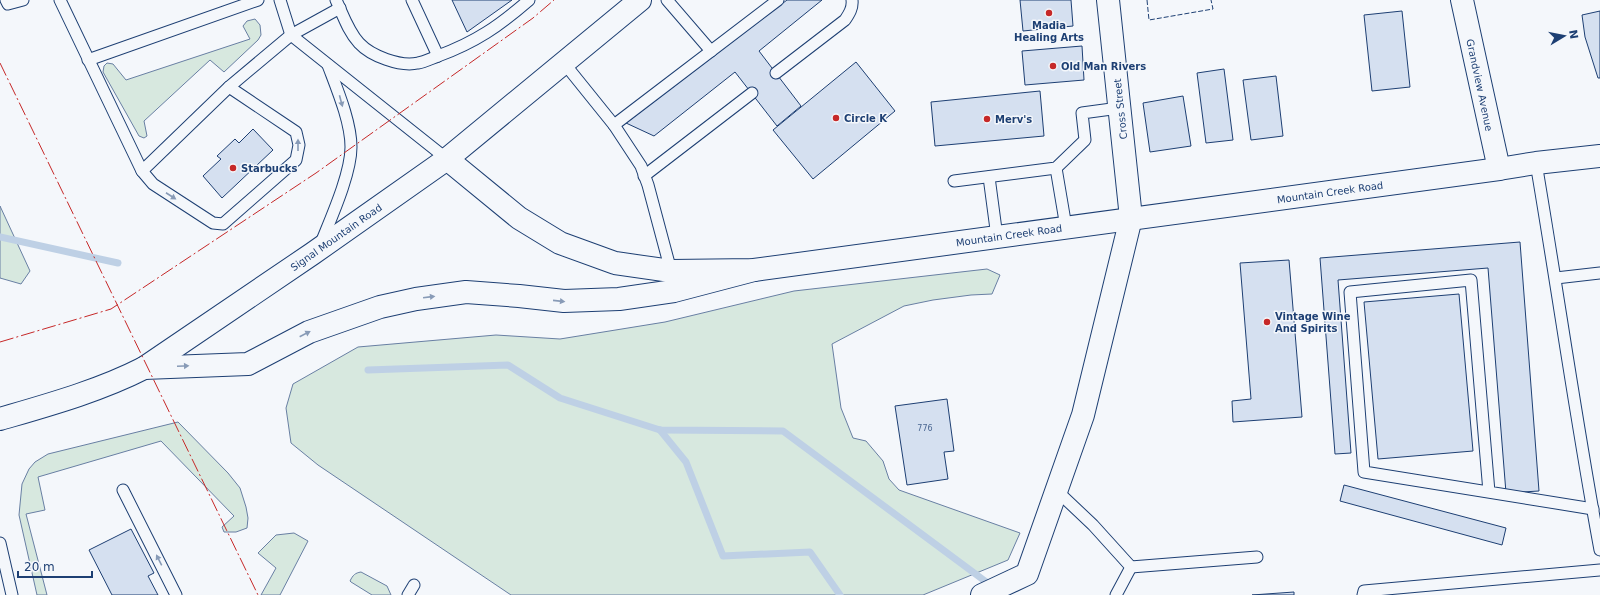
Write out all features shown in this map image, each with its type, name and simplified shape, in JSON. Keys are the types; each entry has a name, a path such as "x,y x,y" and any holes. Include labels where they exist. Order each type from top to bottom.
{"main road":[{"name":"Signal Mountain Road","path":"0,419 50,404 144,368 319,249 447,159 640,0"},
{"name":"Cross Street","path":"982,595 1027,574 1083,415 1131,218 1108,0"},
{"name":"Grandview Avenue","path":"1462,0 1498,169"},
{"name":"Mountain Creek Road","path":"447,159 519,218 560,243 615,263 672,272 754,270 1536,163 1600,156"},
{"path":"144,368 248,364 309,332 380,307 416,299 466,292 564,301 619,299 674,291 754,270"}],"lane":[{"path":"6,0 8,4 23,0"},
{"path":"60,0 142,171 153,184 213,223 223,224 296,160 299,146 296,132 229,87"},
{"path":"88,60 258,0"},
{"path":"280,0 291,35 447,159"},
{"path":"412,0 438,56"},
{"path":"142,171 229,87 291,35 338,4 350,30 360,44 372,54 389,60 409,64 419,63 471,43 505,21 529,0"},
{"path":"667,0 711,51"},
{"path":"614,126 778,0"},
{"path":"776,73 845,20 850,14 853,5 852,0"},
{"path":"564,62 614,126 641,166 672,272"},
{"path":"319,249 346,173 351,147 340,96 328,64"},
{"path":"644,176 752,93"},
{"path":"954,181 1056,168 1085,140 1082,113 1119,108"},
{"path":"1536,163 1556,278 1580,441 1600,550"},
{"path":"1056,168 1066,227"},
{"path":"988,177 997,237"},
{"path":"1556,278 1600,273"},
{"path":"1488,492 1471,280 1350,292 1364,472 1593,509"},
{"path":"123,490 176,595"},
{"path":"1056,490 1093,525 1130,567"},
{"path":"0,543 12,595"},
{"path":"1130,567 1257,557"},
{"path":"1116,595 1130,567"},
{"path":"1363,595 1364,591 1600,570"},
{"path":"408,595 414,585"}],"shaded area":[{"path":"255,19 260,25 261,35 258,40 224,72 210,60 144,121 147,136 144,138 139,136 103,72 104,66 107,63 113,64 126,80 250,39 243,26 247,21"},
{"path":"0,206 30,271 21,284 0,278"},
{"path":"987,269 1000,275 992,294 933,300 904,306 832,344 841,408 853,438 866,441 883,461 889,479 899,490 1020,533 1008,560 923,595 511,595 318,465 291,443 286,408 293,384 358,347 496,335 560,339 665,322 794,291"},
{"path":"178,422 228,473 240,488 248,518 247,528 236,532 224,532 222,527 234,516 161,441 38,477 45,510 26,514 47,595 37,595 19,515 22,484 29,469 35,462 48,454"},
{"path":"294,533 308,541 280,595 261,595 276,568 258,553 276,535"},
{"path":"361,572 387,586 391,595 372,595 350,581 354,575"}],"building":[{"path":"452,0 512,0 467,32"},
{"path":"787,0 822,0 759,51 801,106 777,126 735,72 654,136 626,123"},
{"path":"1020,0 1071,0 1073,26 1023,31"},
{"path":"1402,11 1410,87 1372,91 1364,15"},
{"path":"1600,11 1600,78 1598,78 1585,37 1582,15"},
{"path":"1082,46 1084,80 1025,85 1022,51"},
{"name":"Circle K","path":"856,62 895,111 813,179 773,130"},
{"path":"1224,69 1233,140 1206,143 1197,73"},
{"path":"1276,76 1283,136 1251,140 1243,80"},
{"path":"1040,91 1044,136 935,146 931,102"},
{"path":"1183,96 1191,146 1150,152 1143,103"},
{"name":"Starbucks","path":"253,129 273,150 222,198 203,176 221,159 217,156 235,139 239,143"},
{"path":"1520,242 1539,491 1506,493 1488,268 1338,280 1351,453 1335,454 1320,258"},
{"path":"1289,260 1302,417 1233,422 1232,401 1251,399 1240,263"},
{"path":"1459,294 1473,451 1378,459 1364,302"},
{"path":"947,399 954,451 944,452 948,479 907,485 895,406"},
{"path":"1344,485 1506,528 1502,545 1340,501"},
{"path":"131,529 154,573 148,576 158,595 112,595 89,550"},
{"path":"1294,592 1294,595 1252,595"}],"waterway":[{"path":"0,237 118,263"},
{"path":"368,370 508,365 560,398 660,430 783,431 993,587"},
{"path":"660,430 686,462 723,556 810,552 840,595"}],"fence":[{"path":"1147,0 1149,20 1213,9 1211,0"}],"power":[{"path":"0,342 111,309 316,173 533,18 554,0"},
{"path":"0,63 258,595"}],"place":[{"name":"Madia Healing Arts","path":"1049,13"},
{"name":"Old Man Rivers","path":"1053,66"},
{"name":"Circle K","path":"836,118"},
{"name":"Merv's","path":"987,119"},
{"name":"Starbucks","path":"233,168"},
{"name":"Vintage Wine And Spirits","path":"1267,322"}]}
